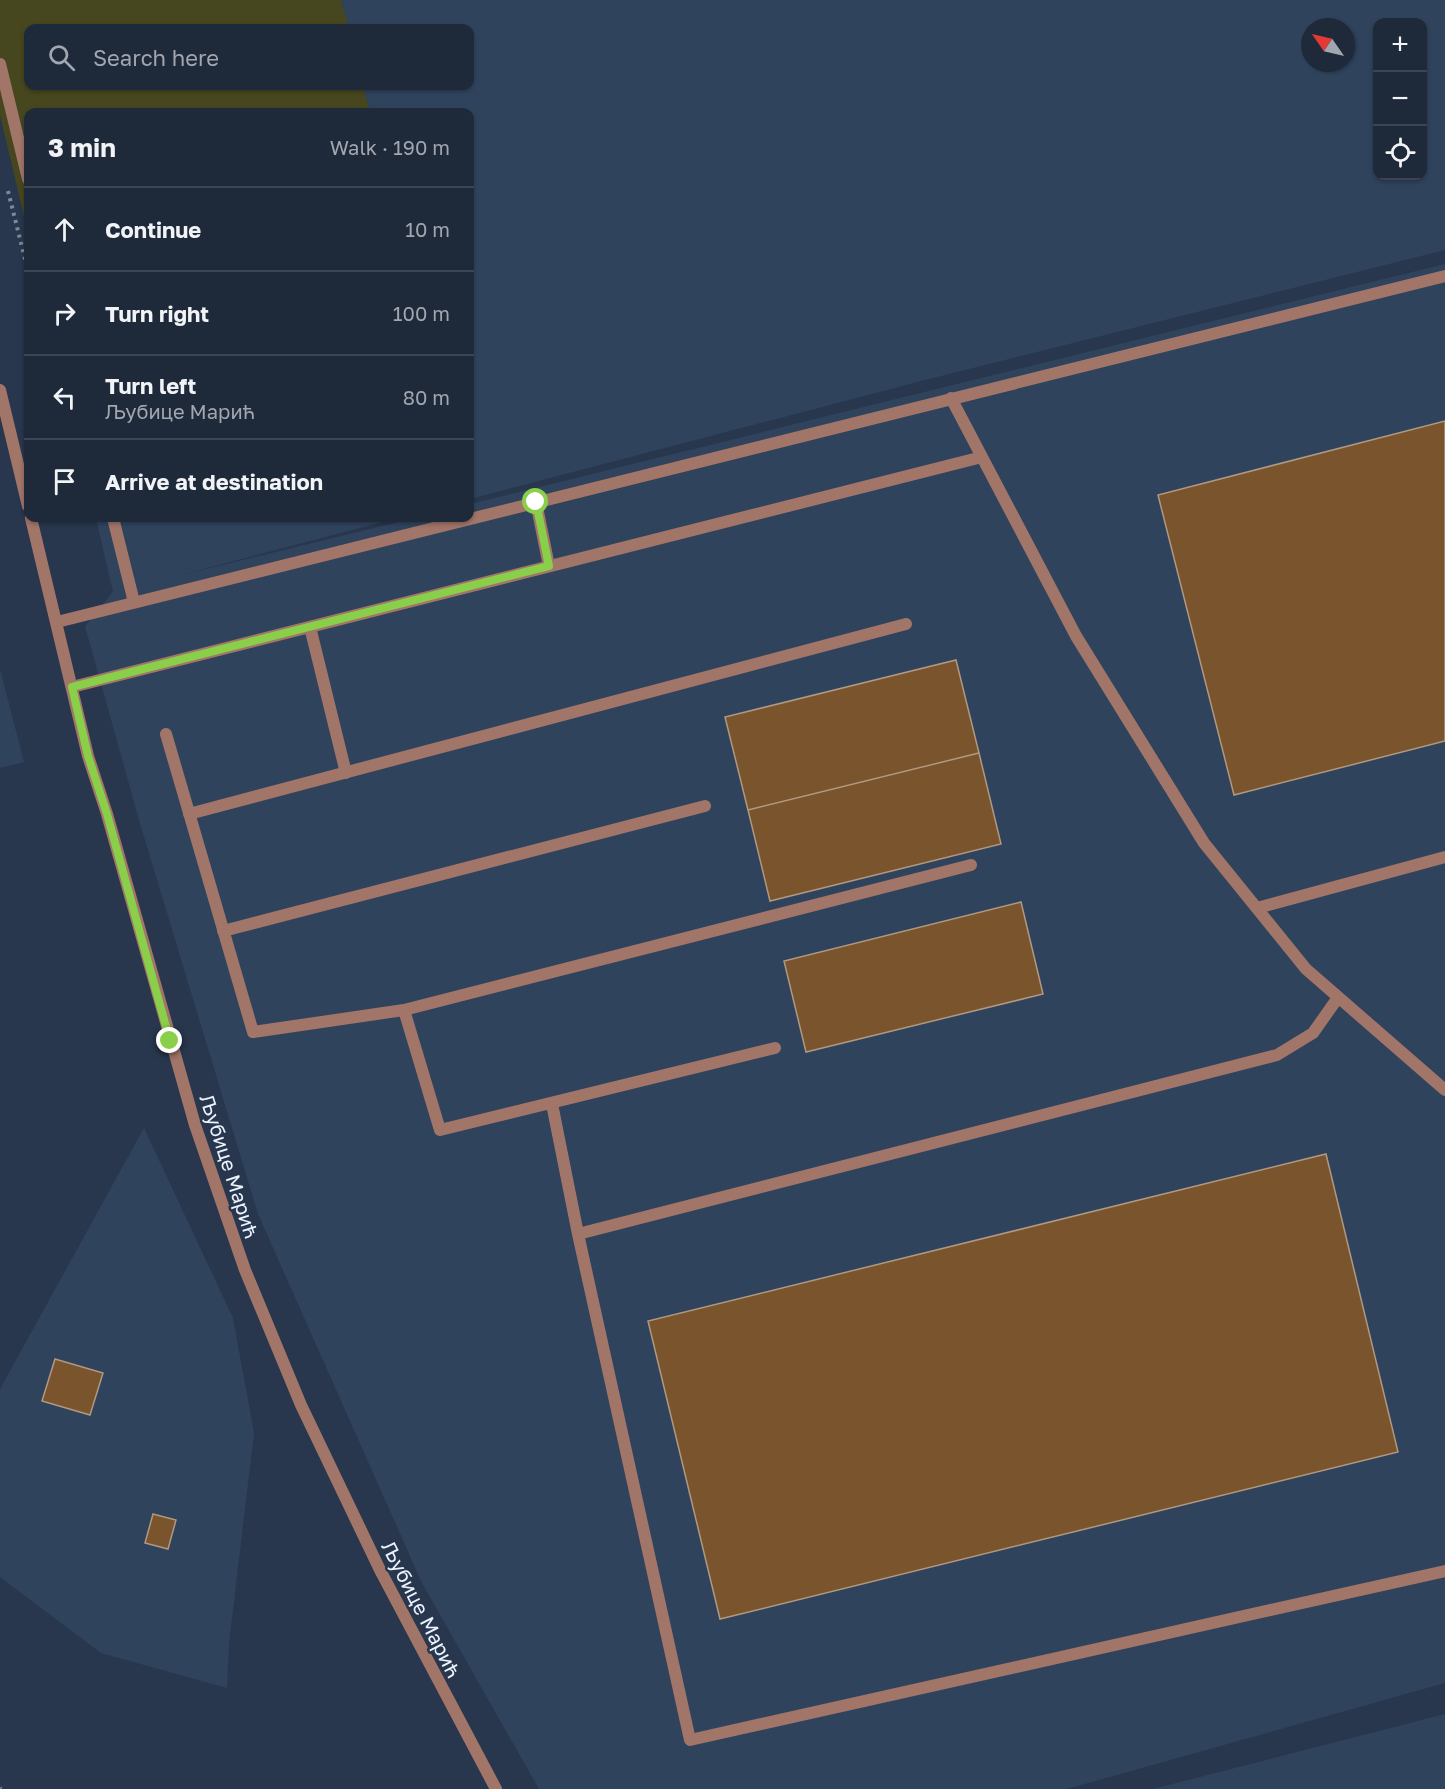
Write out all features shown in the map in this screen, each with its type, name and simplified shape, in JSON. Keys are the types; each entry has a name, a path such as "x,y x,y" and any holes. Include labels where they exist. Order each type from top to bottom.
{"street":[{"path":"0,64 24,163"},
{"path":"474,517 1445,276"},
{"path":"0,390 24,489"},
{"path":"951,398 1076,636 1204,843 1306,969 1337,999 1445,1090"},
{"path":"72,687 982,457"},
{"path":"536,502 549,566"},
{"name":"Љубице Марић","path":"33,522 88,756 107,814 195,1125 245,1270 301,1405 375,1560 496,1789"},
{"path":"114,522 134,602"},
{"path":"57,622 456,522"},
{"path":"189,814 906,624"},
{"path":"310,627 346,773"},
{"path":"166,734 253,1032 404,1010 971,865"},
{"path":"223,931 705,806"},
{"path":"1257,908 1445,857"},
{"path":"578,1233 1277,1055 1313,1032 1337,999"},
{"path":"404,1010 440,1130 775,1048"},
{"path":"552,1104 578,1233 690,1740 1445,1571"}],"path":[{"path":"6,180 24,254"}],"shaded area":[{"path":"0,0 341,0 348,24 24,24 24,90 364,90 369,108 24,108 24,216 0,115"},
{"path":"341,0 1445,0 1445,250 925,380 474,498 474,108 369,108 364,90 474,90 474,24 348,24"},
{"path":"1445,264 1445,1683 1067,1789 539,1789 422,1583 258,1214 139,820 85,626 113,592 97,522 383,522 177,576 399,522 474,522 474,503"},
{"path":"0,669 24,762 0,768"},
{"path":"144,1128 233,1318 254,1433 229,1643 227,1688 101,1653 0,1577 0,1389"},
{"path":"1445,1714 1445,1789 1153,1789"}],"building":[{"path":"1445,421 1445,741 1234,795 1158,495"},
{"path":"956,660 979,753 748,810 725,717"},
{"path":"979,753 1001,844 770,901 748,810"},
{"path":"1021,902 1043,994 806,1052 784,961"},
{"path":"1326,1154 1398,1452 720,1619 648,1321"},
{"path":"55,1359 103,1373 90,1415 42,1401"},
{"path":"153,1514 176,1520 168,1549 145,1543"}],"route":[{"path":"170,1041 107,814 88,756 72,687 549,566 536,502"}]}
